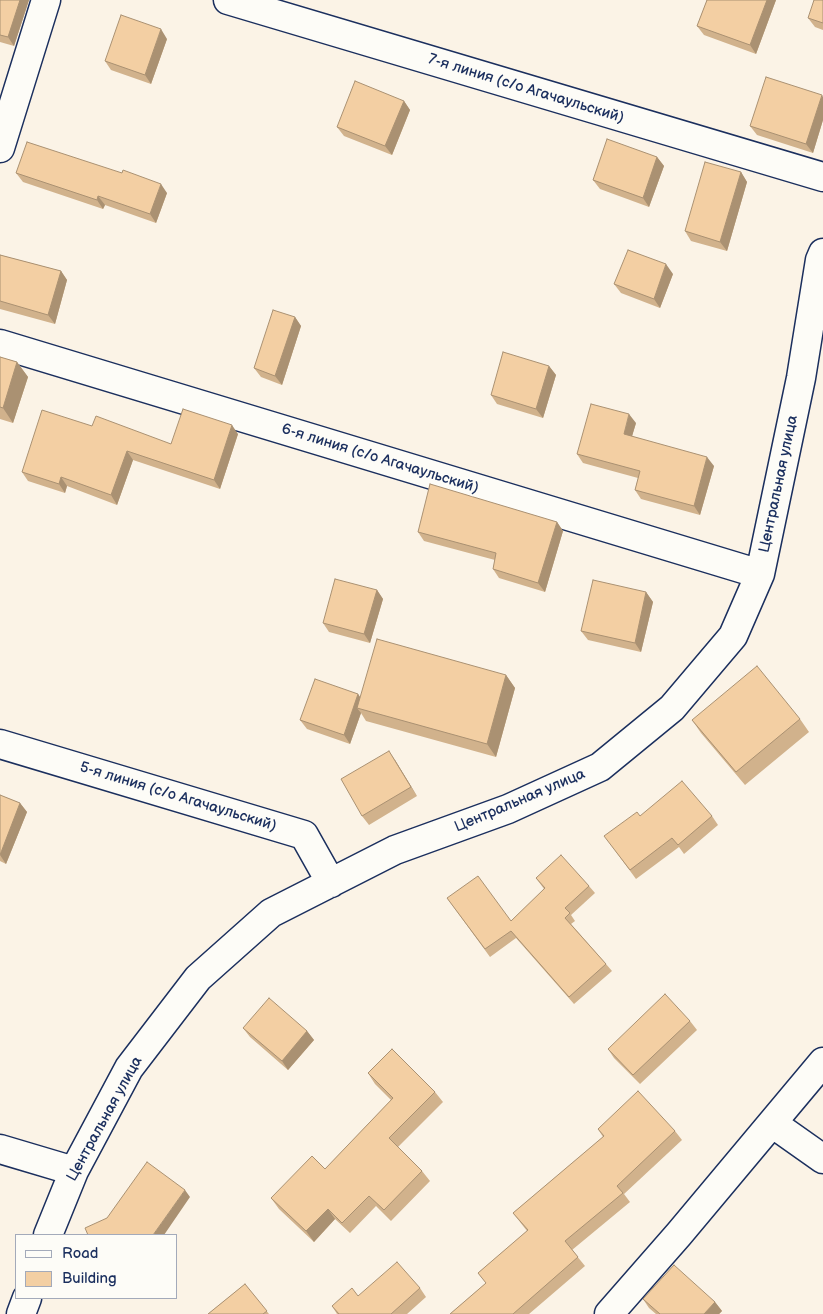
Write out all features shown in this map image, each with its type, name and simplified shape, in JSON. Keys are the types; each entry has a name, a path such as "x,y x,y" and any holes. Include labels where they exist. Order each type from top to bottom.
{"street":[{"path":"0,148 46,0"},
{"name":"7-я линия (с/о Агачаульский)","path":"228,0 823,177"},
{"name":"Центральная улица","path":"48,1234 74,1171 129,1068 198,978 270,913 395,850 508,809 600,767 672,708 733,636 760,574 800,378 820,260 823,253"},
{"name":"6-я линия (с/о Агачаульский)","path":"0,344 760,574"},
{"name":"5-я линия (с/о Агачаульский)","path":"0,744 304,835 331,883"},
{"path":"609,1314 679,1234 823,1062"},
{"path":"772,1123 823,1159"},
{"path":"0,1149 74,1171"},
{"path":"22,1314 27,1299"}],"building":[{"path":"0,0 20,0 8,37 0,35"},
{"path":"707,0 767,0 750,45 697,26"},
{"path":"814,0 823,0 823,23 808,18"},
{"path":"121,15 161,29 145,75 105,61"},
{"path":"766,77 822,95 806,144 750,126"},
{"path":"355,81 404,101 385,146 337,127"},
{"path":"607,139 657,157 643,198 593,180"},
{"path":"27,142 122,173 123,170 161,184 150,214 98,196 97,200 16,173"},
{"path":"705,162 741,172 720,242 685,231"},
{"path":"628,250 666,264 654,299 614,284"},
{"path":"0,255 61,271 48,315 0,301"},
{"path":"273,310 295,317 275,376 254,368"},
{"path":"503,352 549,366 536,409 491,395"},
{"path":"0,357 17,362 3,408 0,407"},
{"path":"591,404 629,414 624,434 707,457 694,506 635,490 640,471 577,454"},
{"path":"183,409 232,425 214,480 127,451 111,495 61,477 59,484 22,472 42,410 92,426 96,416 171,444"},
{"path":"430,484 557,522 538,583 493,569 496,553 418,532"},
{"path":"335,579 377,590 364,634 323,623"},
{"path":"593,580 646,592 635,643 581,631"},
{"path":"377,639 506,675 487,744 357,708"},
{"path":"757,666 800,719 736,772 692,720"},
{"path":"315,679 358,694 344,735 300,720"},
{"path":"389,751 411,787 362,816 341,779"},
{"path":"682,781 712,816 678,845 672,838 630,870 604,836 637,812 640,816"},
{"path":"0,795 20,803 0,855"},
{"path":"561,855 589,886 565,908 570,913 565,918 606,964 569,997 511,931 485,949 447,898 478,876 511,921 545,888 536,878"},
{"path":"665,994 690,1021 633,1075 608,1049"},
{"path":"269,998 307,1031 282,1061 243,1028"},
{"path":"392,1049 435,1092 389,1138 422,1171 384,1210 369,1196 342,1223 328,1209 306,1231 271,1198 312,1156 325,1169 393,1098 368,1073"},
{"path":"638,1091 675,1131 617,1186 623,1193 565,1241 578,1257 513,1314 450,1314 486,1283 478,1273 528,1230 513,1213 604,1136 598,1129"},
{"path":"147,1162 185,1190 154,1234 88,1234 85,1228 107,1218"},
{"path":"397,1262 420,1288 391,1314 339,1314 332,1306 352,1288 358,1296"},
{"path":"674,1265 715,1302 704,1314 660,1314 643,1299"},
{"path":"245,1284 267,1311 263,1314 208,1314"}]}
